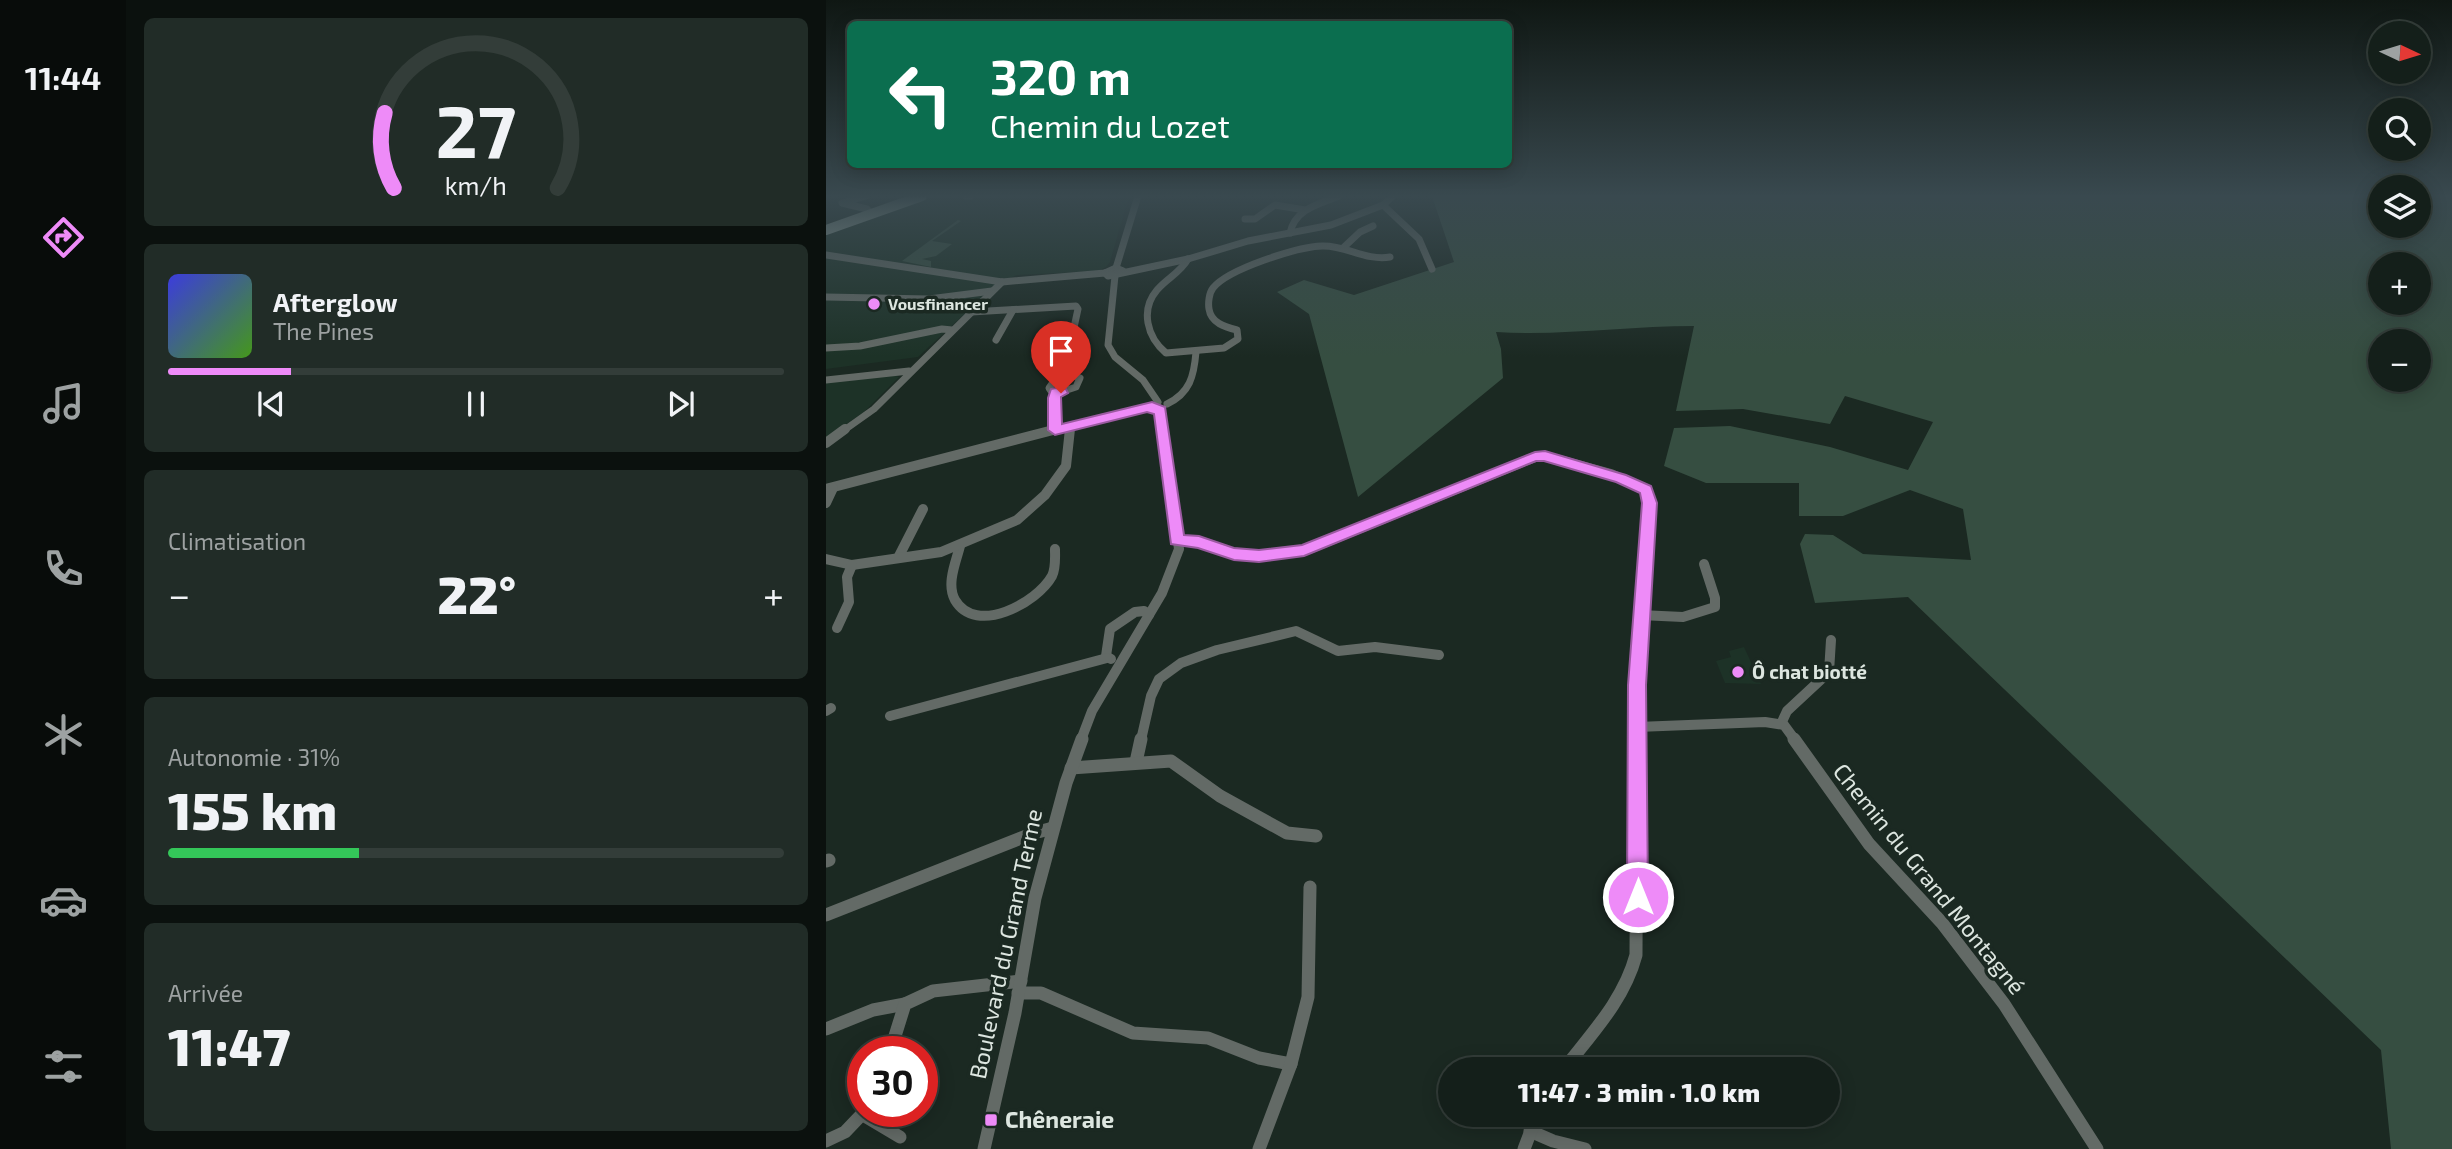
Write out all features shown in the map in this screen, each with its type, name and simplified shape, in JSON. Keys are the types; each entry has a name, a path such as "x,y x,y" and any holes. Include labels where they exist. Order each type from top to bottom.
{"street":[{"path":"1124,250 1118,272 1108,345 1111,353 1143,380 1159,406"},
{"path":"826,443 874,408 1002,282 1105,273 1108,276 1225,250"},
{"path":"1188,259 1183,267 1164,281 1153,294 1148,312 1151,338 1166,353 1196,352 1230,346 1239,334 1237,330 1216,322 1211,315 1209,297 1213,288 1224,279 1298,250"},
{"path":"1347,250 1366,258 1390,257"},
{"path":"1427,250 1432,269"},
{"path":"826,255 912,266 1002,282"},
{"path":"826,298 929,299 992,291"},
{"path":"971,312 1076,306 1078,309 1073,332 1066,337 1047,339"},
{"path":"996,340 1013,310"},
{"path":"826,348 860,346 942,329 952,330"},
{"path":"826,503 830,489 959,453 1159,406 1184,396 1189,388 1196,352"},
{"path":"826,380 909,371"},
{"path":"1055,430 1056,393"},
{"name":"Boulevard du Grand Terme","path":"984,1149 1035,898 1071,768 1099,689 1114,659 1147,613 1166,573 1177,540 1159,406"},
{"path":"826,559 852,565 899,556 941,552 1017,520 1045,495 1066,466 1070,427"},
{"path":"1177,540 1199,542 1234,554 1259,556 1304,551 1527,458 1545,456 1637,484 1648,493 1650,503 1640,615 1637,727 1638,897 1633,971 1622,992 1573,1057"},
{"path":"899,556 923,509"},
{"path":"960,546 949,580 950,594 954,603 963,611 976,615 1003,611 1033,598 1054,573 1055,549"},
{"path":"1640,615 1683,617 1715,607 1715,598 1704,564"},
{"path":"837,628 849,602 847,577 852,565"},
{"path":"890,716 1114,659 1107,636 1110,629 1135,612 1147,613"},
{"path":"1136,762 1157,680 1171,667 1187,659 1296,631 1338,651 1375,647 1439,655"},
{"path":"1637,727 1765,722 1781,724 1787,711 1829,672 1831,640"},
{"name":"Chemin du Grand Montagné","path":"1781,724 1790,732 1819,778 1869,844 1942,923 2004,1004 2097,1149"},
{"path":"1071,768 1171,761 1220,796 1287,833 1316,836"},
{"path":"826,915 1034,833 1053,828"},
{"path":"1259,1149 1291,1064 1308,997 1310,887"},
{"path":"826,1029 873,1010 905,1004 933,991 1019,987 1041,993 1106,1024 1133,1033 1208,1038 1259,1058 1291,1064"},
{"path":"895,1036 905,1004"},
{"path":"826,1141 850,1127"},
{"path":"885,1127 900,1137"},
{"path":"1524,1149 1532,1127"},
{"path":"1530,1131 1553,1141 1585,1149"}],"shaded area":[{"path":"826,250 1114,250 1110,262 1098,271 1017,275 997,284 918,357 826,369"},
{"path":"918,250 945,250 936,256 922,259 931,261 931,267 902,261"},
{"path":"1450,250 2452,250 2452,1149 2391,1149 2381,1050 1908,597 1815,603 1800,544 1805,534 1833,535 1863,554 1971,560 1963,509 1910,490 1843,516 1799,516 1799,483 1706,483 1664,466 1674,428 1730,426 1830,447 1908,470 1933,422 1845,396 1830,424 1743,409 1676,411 1694,326 1546,333 1496,332 1501,349 1503,378 1358,497 1309,314 1277,292 1304,280 1354,295 1454,262"},
{"path":"891,374 899,377 864,412 826,438 826,379"},
{"name":"Ô chat biotté","path":"1744,647 1761,684 1725,683 1716,661 1731,657 1729,651"}],"place":[{"name":"Vousfinancer","path":"874,304"},
{"name":"Ô chat biotté","path":"1738,672"},
{"name":"Chêneraie","path":"991,1120"}],"route":[{"path":"1061,393 1056,393 1055,398 1055,430 1152,406 1152,410 1160,411 1177,540 1199,542 1234,554 1259,556 1304,551 1527,458 1545,456 1621,478 1646,490 1650,503 1643,568 1637,685 1638,897"}]}
